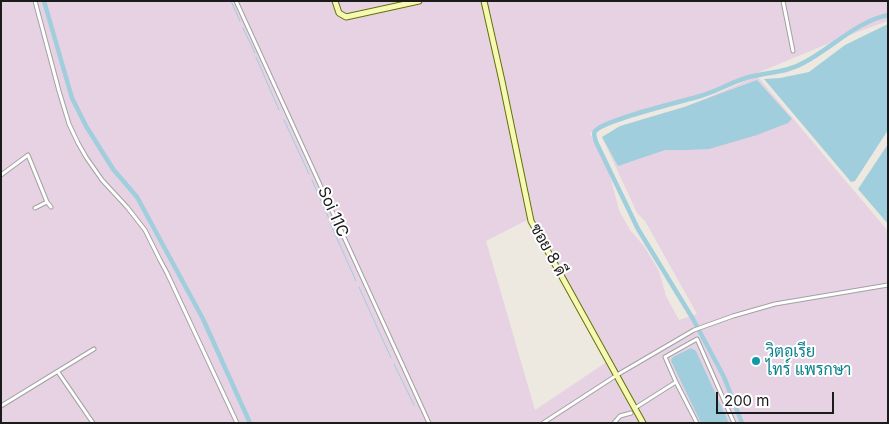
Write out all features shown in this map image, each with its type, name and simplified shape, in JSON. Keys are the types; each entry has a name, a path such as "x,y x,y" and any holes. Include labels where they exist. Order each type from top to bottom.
{"street":[{"path":"35,1 58,91 69,124 78,143 102,180 145,230 237,423"},
{"name":"Soi 11C","path":"236,1 429,423"},
{"path":"335,1 339,13 346,17 419,1"},
{"name":"ซอย 8 ดี","path":"484,1 530,217 617,376 633,411 643,423"},
{"path":"783,1 793,51"},
{"path":"1,175 28,155 47,202 51,207"},
{"path":"35,208 47,202"},
{"path":"543,423 617,376 694,330 706,325 775,304 888,284"},
{"path":"697,423 665,357 697,339 734,423"},
{"path":"1,406 94,350"},
{"path":"58,372 92,423"},
{"path":"614,423 620,416 633,411 676,382"}],"shaded area":[{"path":"1,1 888,1 888,21 849,35 690,101 620,121 590,133 609,172 619,210 630,230 644,246 659,271 666,296 679,320 697,314 645,221 637,213 602,137 691,105 757,76 888,231 888,423 1,423","holes":["531,218 611,359 535,410 486,241"]}],"water":[{"path":"888,24 888,130 855,181 851,182 764,79 809,72 845,45"},
{"path":"757,80 792,119 788,123 757,135 709,149 665,150 618,166 602,137 620,126 684,107"},
{"path":"888,144 888,224 858,189"},
{"path":"691,348 696,351 729,423 701,423 671,360 673,357"}],"waterway":[{"path":"44,1 72,98 86,126 113,169 137,197 203,319 250,423"},
{"path":"231,1 240,21"},
{"path":"742,423 724,377 693,319 638,229 596,142 594,132 601,127 626,117 703,95 746,78 798,66 865,23 888,15"},
{"path":"243,28 255,53"},
{"path":"256,57 279,110"},
{"path":"284,120 309,174"},
{"path":"312,180 329,219"},
{"path":"331,225 356,281"},
{"path":"359,287 391,358"},
{"path":"394,364 414,405"}],"place":[{"name":"วิตอเรีย ไทร์ แพรกษา","path":"756,361"}]}
